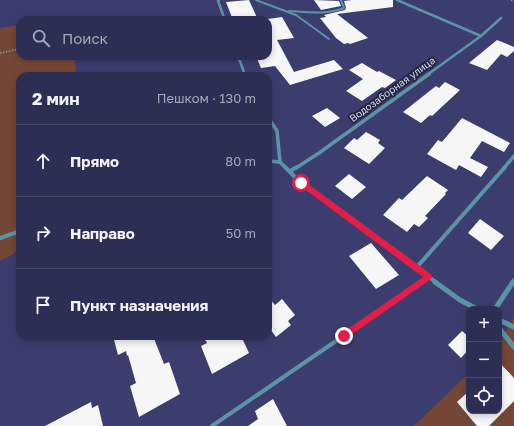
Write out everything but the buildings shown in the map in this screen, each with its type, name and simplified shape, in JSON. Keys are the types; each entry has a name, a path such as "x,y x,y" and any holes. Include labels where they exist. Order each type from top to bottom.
{"street":[{"path":"219,0 224,16"},
{"path":"397,0 481,36"},
{"name":"Водозаборная улица","path":"290,171 319,153 481,36 501,18"},
{"path":"239,60 244,72"},
{"path":"272,124 276,131 280,162"},
{"path":"417,267 514,156"},
{"path":"272,161 280,162 301,183 417,267 428,277 460,300 471,306"},
{"path":"0,238 16,232"},
{"path":"496,306 514,280"},
{"path":"502,321 514,327"},
{"path":"502,332 514,347"}],"lane":[{"path":"256,0 265,5 287,11 330,11 341,9 344,8 342,0"},
{"path":"287,11 329,39"},
{"path":"212,426 428,277"}],"path":[{"path":"0,53 16,50"}],"shaded area":[{"path":"16,26 16,60 75,60 76,72 16,72 16,252 0,261 0,28"},
{"path":"514,317 514,426 414,426 466,376 466,414 502,414 502,339"}],"route":[{"path":"301,183 417,267 428,277 344,336"}]}
